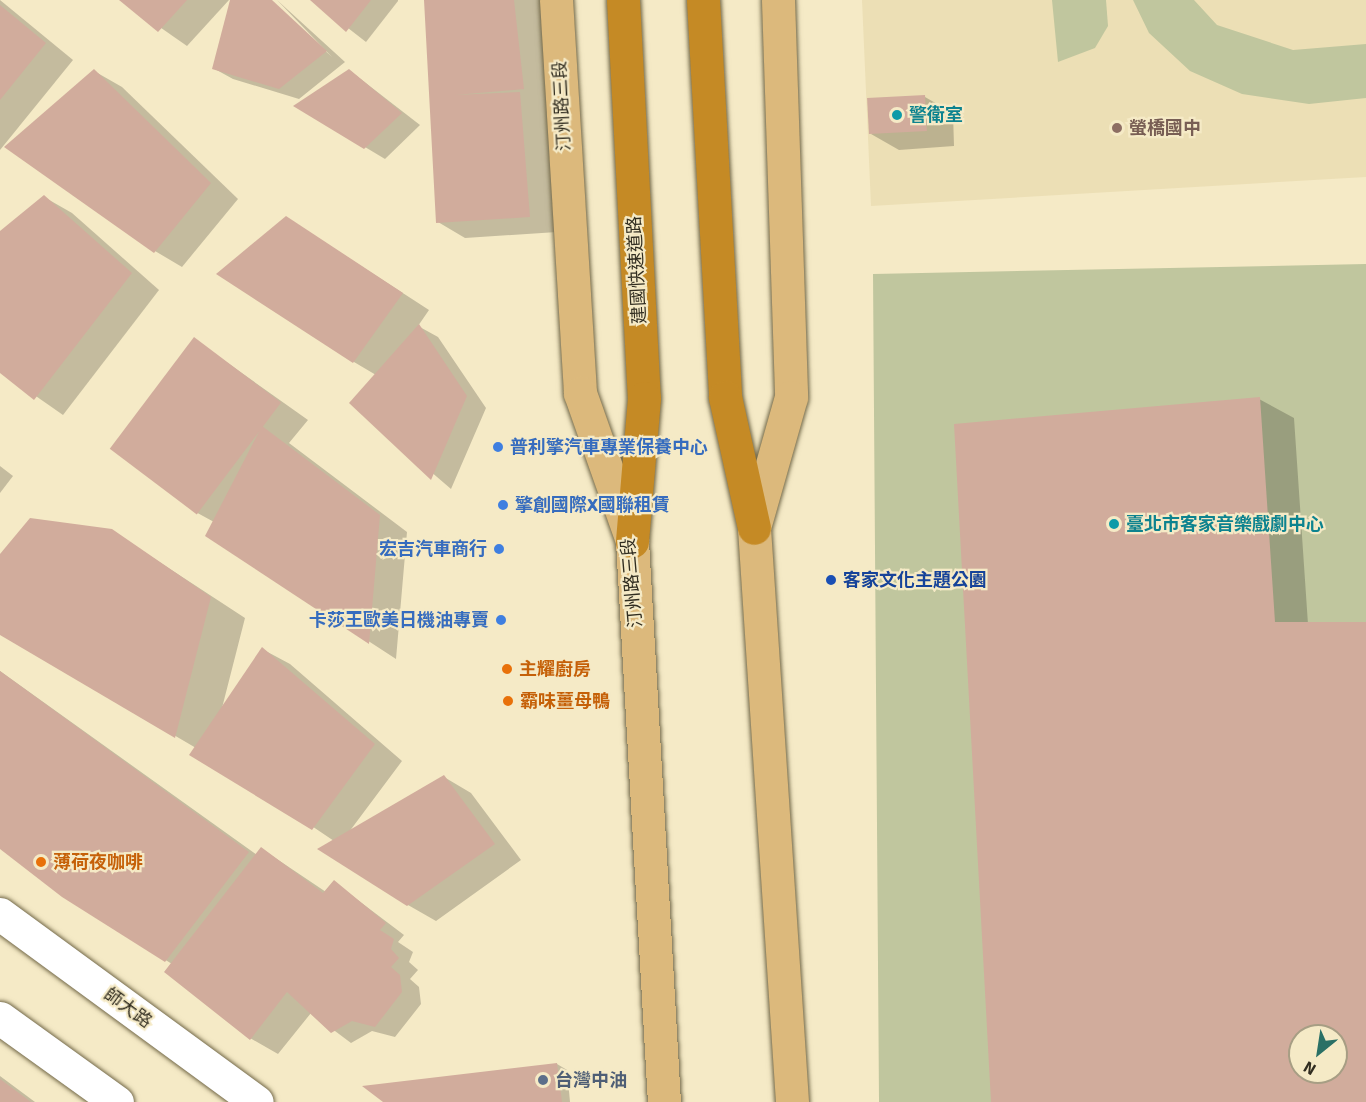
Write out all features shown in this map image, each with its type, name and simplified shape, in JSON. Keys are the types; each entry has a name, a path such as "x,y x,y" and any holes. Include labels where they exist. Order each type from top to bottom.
{"highway":[{"name":"建國快速道路","path":"623,0 644,398 632,540"},
{"path":"703,0 725,397 754,528"}],"main road":[{"name":"汀州路三段","path":"556,0 580,393 632,540 664,1102"},
{"path":"777,0 791,397 754,528 792,1102"}],"street":[{"name":"師大路","path":"0,914 257,1102"},
{"path":"0,1018 117,1102"}],"shaded area":[{"name":"螢橋國中","path":"862,0 1366,0 1366,177 871,206"}],"green space":[{"path":"1052,0 1106,0 1108,26 1095,48 1058,62"},
{"path":"1133,0 1194,0 1217,25 1293,50 1366,44 1366,98 1309,104 1242,94 1190,71 1149,33"},
{"path":"1366,264 1366,1102 879,1102 873,274"}],"building":[{"path":"119,0 187,0 158,32"},
{"path":"230,0 272,0 327,51 279,89 212,69"},
{"path":"310,0 371,0 346,32"},
{"path":"424,0 514,0 524,89 455,95 520,92 530,217 436,223"},
{"path":"0,5 46,43 0,100"},
{"path":"94,69 211,183 154,253 4,147"},
{"path":"349,69 402,113 364,149 293,106"},
{"name":"警衛室","path":"925,95 927,131 869,134 867,98"},
{"path":"44,195 132,273 34,400 0,373 0,231"},
{"path":"286,216 403,293 353,363 216,274"},
{"path":"419,324 467,396 431,480 349,403"},
{"path":"194,337 281,403 197,514 110,449"},
{"path":"1260,397 1275,622 1366,622 1366,1102 991,1102 954,424"},
{"path":"262,426 380,515 369,644 205,536"},
{"path":"30,518 112,529 211,597 175,738 0,635 0,554"},
{"path":"262,647 375,744 312,830 189,755"},
{"path":"0,671 249,852 165,962 62,897 0,849"},
{"path":"444,775 495,844 407,906 317,849"},
{"path":"261,847 323,893 334,880 386,923 380,930 394,939 391,949 399,958 391,967 400,975 402,992 375,1027 352,1021 331,1033 287,992 250,1040 164,972"},
{"path":"557,1063 562,1102 383,1102 362,1086"},
{"path":"0,1079 31,1102 0,1102"}],"place":[{"name":"警衛室","path":"897,115"},
{"name":"螢橋國中","path":"1117,128"},
{"name":"普利擎汽車專業保養中心","path":"498,447"},
{"name":"擎創國際X國聯租賃","path":"503,505"},
{"name":"臺北市客家音樂戲劇中心","path":"1114,524"},
{"name":"宏吉汽車商行","path":"499,549"},
{"name":"客家文化主題公園","path":"831,580"},
{"name":"卡莎王歐美日機油專賣","path":"501,620"},
{"name":"主耀廚房","path":"507,669"},
{"name":"霸味薑母鴨","path":"508,701"},
{"name":"薄荷夜咖啡","path":"41,862"},
{"name":"台灣中油","path":"543,1080"}]}
